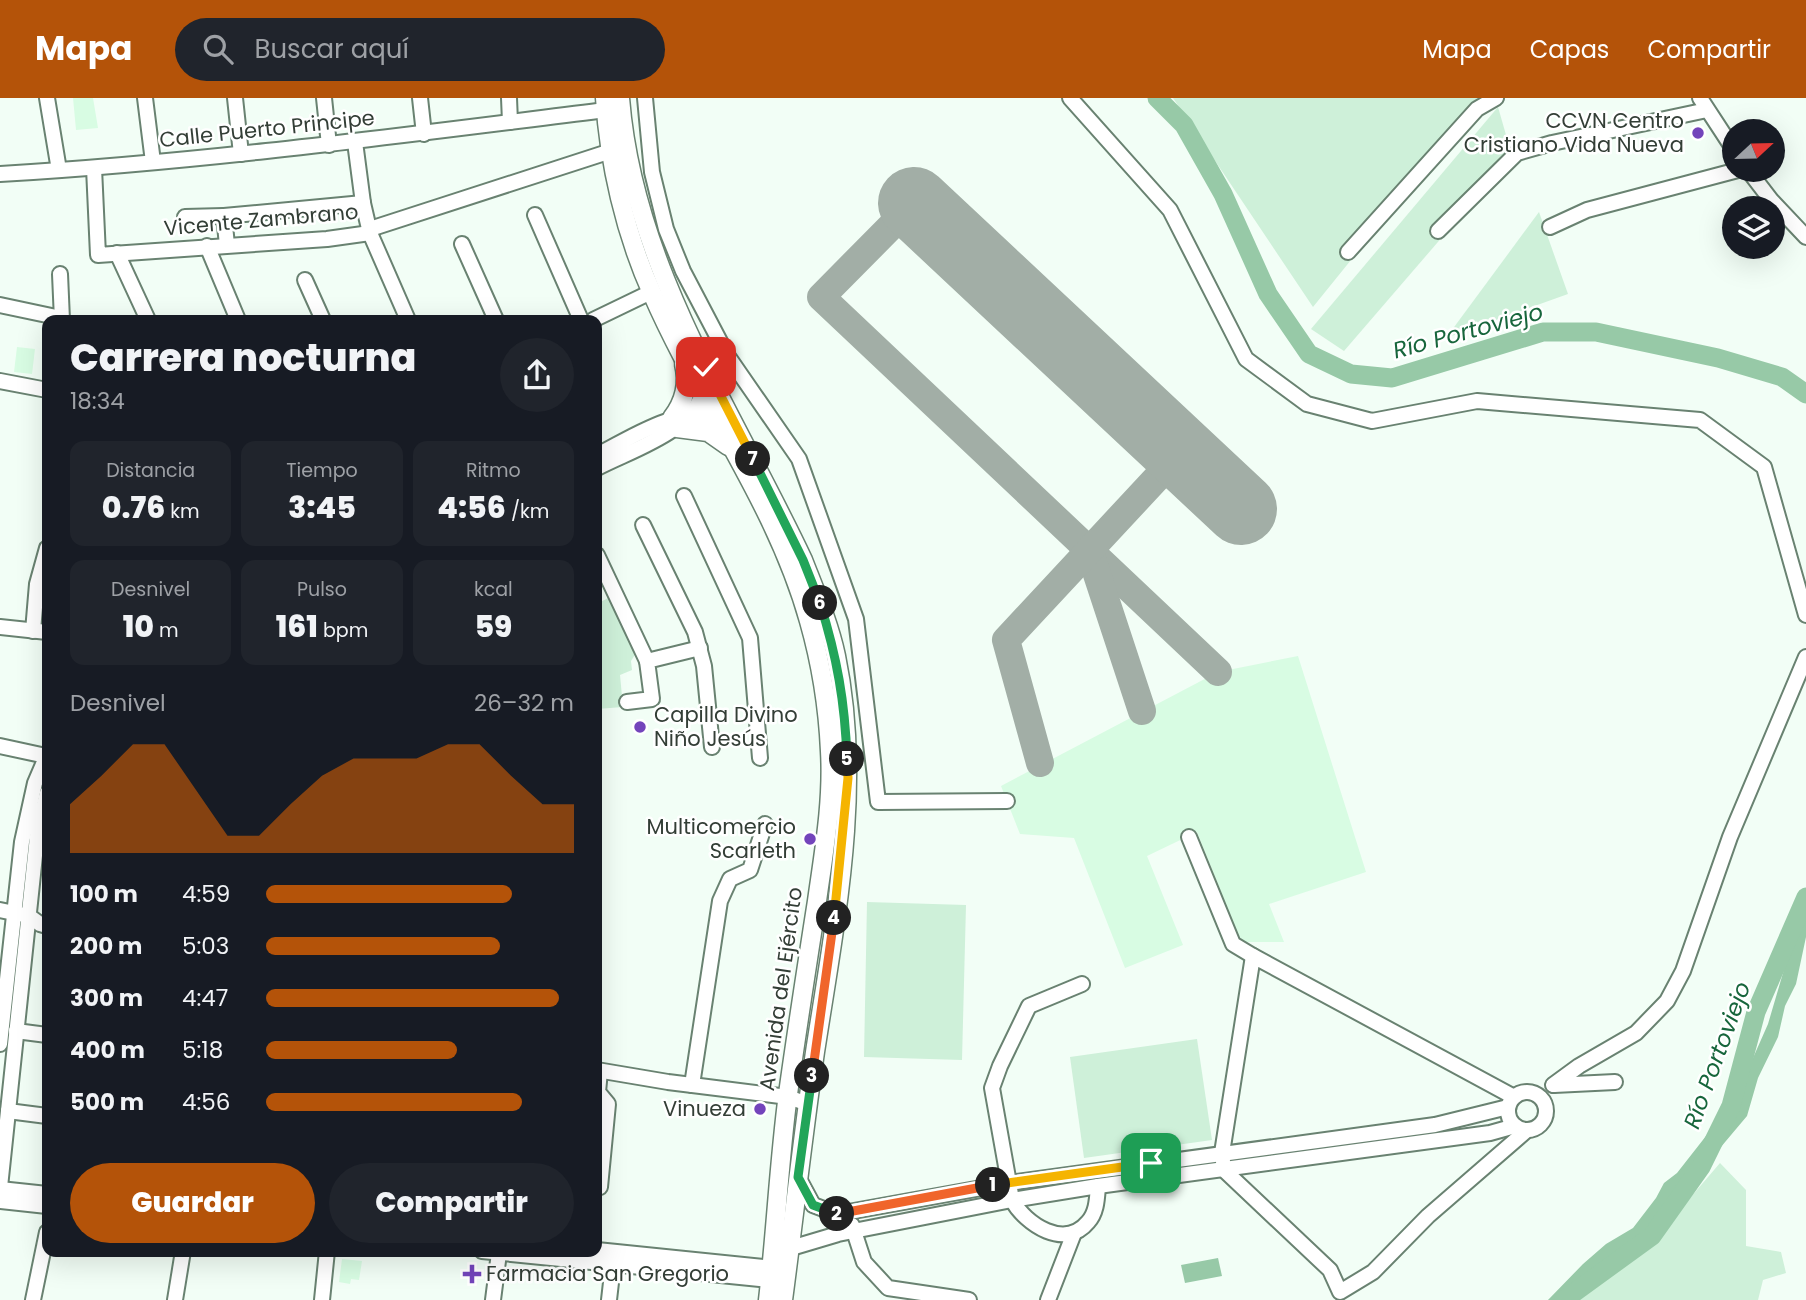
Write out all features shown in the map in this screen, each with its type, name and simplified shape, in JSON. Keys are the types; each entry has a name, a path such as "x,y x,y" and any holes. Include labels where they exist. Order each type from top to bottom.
{"main road":[{"name":"Avenida del Ejército","path":"613,104 628,228 651,292 717,419 739,447 788,529 819,601 835,654 845,716 848,778 839,883 790,1248 768,1300"},
{"name":"Avenida del Ejército","path":"619,150 670,295 706,367 789,565 808,617 819,660 828,717 830,793 826,838 788,1097 778,1275 783,1300"},
{"path":"681,350 687,375 686,391 674,423 708,432 739,447"}],"street":[{"path":"47,98 59,170"},
{"path":"145,98 153,162"},
{"path":"235,98 241,154"},
{"path":"324,98 329,145"},
{"path":"419,98 424,134"},
{"path":"509,98 510,122"},
{"path":"645,98 652,172 666,229 727,355 799,460 856,619 878,802 1007,801"},
{"path":"1070,98 1170,210 1246,359 1307,404 1372,421 1477,401 1700,420 1764,467 1806,615"},
{"path":"1348,252 1477,109 1496,98"},
{"name":"Calle Puerto Principe","path":"0,174 94,168 329,145 510,122 613,104"},
{"path":"1438,231 1517,153 1703,104 1722,132"},
{"path":"355,142 363,203 370,231 406,315"},
{"name":"Vicente Zambrano","path":"117,253 327,239 370,231 619,150"},
{"path":"94,168 98,255 117,253 146,315"},
{"path":"1550,227 1587,210 1722,174"},
{"path":"1757,182 1806,237"},
{"path":"185,217 363,203"},
{"path":"535,215 580,315"},
{"path":"224,216 227,245"},
{"path":"462,244 494,315"},
{"path":"207,247 236,315"},
{"path":"60,274 61,315"},
{"path":"305,280 321,315"},
{"path":"602,316 651,292"},
{"path":"0,305 44,315"},
{"path":"691,416 703,393 706,367"},
{"path":"0,381 42,389"},
{"path":"602,453 691,416 717,419"},
{"path":"602,465 674,423"},
{"path":"684,496 750,638 760,758"},
{"path":"643,525 695,632 700,648 712,747"},
{"path":"602,565 648,661 652,699 627,702"},
{"path":"0,626 40,631 37,584 42,566"},
{"path":"648,661 700,648"},
{"path":"1543,1099 1553,1085 1579,1066 1636,1032 1667,1000 1683,971 1730,836 1806,657"},
{"path":"0,746 42,755"},
{"path":"42,770 29,805 16,1031 0,1188 42,1193"},
{"path":"0,1044 2,1000 21,921 42,812"},
{"path":"692,1085 720,901 730,878 750,870 765,824"},
{"path":"1189,837 1233,944 1511,1102"},
{"path":"1253,956 1222,1153 1224,1170 1330,1269 1339,1296 1373,1272 1521,1128"},
{"path":"1082,984 1029,1006 992,1088 1012,1200 1018,1211 1031,1223 1054,1234 1074,1233 1088,1223 1095,1210 1098,1186"},
{"path":"16,1031 42,1034"},
{"path":"602,1072 788,1097 808,1104"},
{"path":"1553,1085 1615,1082"},
{"path":"790,1248 853,1232 1012,1200 1098,1186 1521,1128 1532,1130 1543,1123 1547,1111 1538,1094 1526,1091 1511,1102 1435,1125 1009,1183 837,1214 813,1205 798,1177"},
{"path":"602,1097 608,1104 602,1166"},
{"path":"1511,1102 1509,1118 1521,1128"},
{"path":"8,1111 42,1114"},
{"path":"0,1201 42,1205"},
{"path":"850,1212 853,1232 864,1262 888,1288 969,1300"},
{"path":"1048,1300 1074,1233"},
{"path":"602,1252 614,1257"},
{"path":"33,1300 42,1256"},
{"path":"175,1300 182,1257"},
{"path":"322,1300 326,1257"},
{"path":"493,1300 498,1257"},
{"path":"602,1257 778,1275"},
{"path":"609,1300 614,1257"}],"shaded area":[{"path":"73,98 93,98 98,128 76,130"},
{"path":"1173,98 1489,98 1469,114 1313,307"},
{"path":"1498,107 1512,156 1344,351 1311,329"},
{"path":"1539,212 1568,294 1446,338"},
{"path":"17,347 35,349 32,374 14,372"},
{"path":"608,598 636,653 631,661 632,670 620,675 623,707 602,709 602,601"},
{"path":"1298,656 1366,872 1269,904 1284,942 1241,942 1197,832 1147,856 1183,945 1125,968 1074,838 1020,834 1001,786 1218,672"},
{"path":"867,902 966,905 962,1060 864,1057"},
{"path":"1806,907 1806,937 1796,984 1785,1006 1778,1037 1758,1078 1747,1116 1715,1154 1697,1166 1641,1238 1619,1253 1614,1268 1584,1282 1565,1300 1548,1300 1606,1244 1633,1228 1664,1183 1677,1173 1706,1136 1733,1108 1744,1091 1749,1067 1768,1024 1793,939"},
{"path":"1197,1039 1212,1140 1084,1158 1070,1057"},
{"path":"1720,1163 1746,1190 1746,1246 1781,1252 1786,1273 1763,1280 1758,1300 1579,1300 1630,1262 1672,1219"},
{"path":"1218,1258 1222,1276 1185,1283 1181,1265"},
{"path":"342,1259 362,1261 359,1280 351,1279 350,1284 339,1282"}],"waterway":[{"name":"Río Portoviejo","path":"1157,98 1184,125 1223,194 1268,294 1309,354 1351,374 1392,378 1543,332 1596,332 1718,358 1782,377 1806,394"},
{"name":"Río Portoviejo","path":"1564,1300 1652,1236 1701,1167 1731,1106 1756,1012 1806,897"}],"taxiway":[{"path":"914,203 821,297 1218,672"},
{"path":"1040,763 1006,640 1180,453"},
{"path":"1090,553 1142,711"}],"runway":[{"path":"914,203 1241,509"}],"place":[{"name":"CCVN Centro Cristiano Vida Nueva","path":"1698,133"},
{"name":"Capilla Divino Niño Jesús","path":"640,727"},
{"name":"Multicomercio Scarleth","path":"810,839"},
{"name":"Vinueza","path":"760,1109"},
{"name":"Farmacia San Gregorio","path":"472,1274"}],"route":[{"path":"706,367 803,560 835,654 845,716 848,778 838,894 798,1177 813,1205 837,1214 1009,1183 1151,1163"}]}
